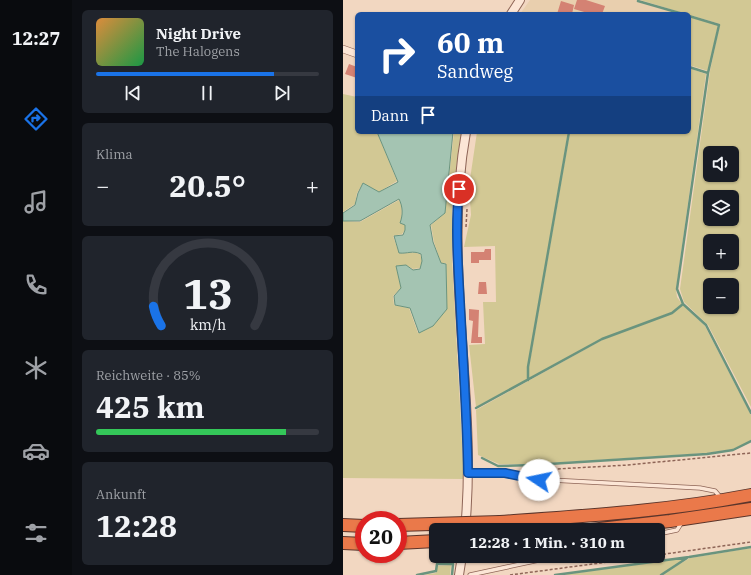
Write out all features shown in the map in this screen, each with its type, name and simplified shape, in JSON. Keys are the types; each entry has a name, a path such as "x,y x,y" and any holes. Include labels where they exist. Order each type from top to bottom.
{"highway":[{"path":"407,525 500,522 584,516 723,500 751,495"},
{"path":"651,523 751,509"},
{"path":"343,526 355,526"},
{"path":"407,543 429,541"},
{"path":"343,543 355,544"}],"street":[{"path":"512,12 519,0"},
{"path":"343,49 355,53"},
{"path":"466,134 457,202 457,258 468,473 466,523"},
{"path":"459,575 461,563"}],"lane":[{"path":"468,473 505,473 532,479 701,488 715,491 723,500"},
{"path":"665,533 677,530 685,519"},
{"path":"470,575 526,563"}],"path":[{"path":"516,475 538,470 628,465 751,453"},
{"path":"665,554 751,542"},
{"path":"510,575 600,563"}],"shaded area":[{"path":"530,0 637,0 637,2 672,12 521,12"},
{"path":"640,0 751,0 751,407 708,325 684,302 680,289 710,71 720,24 691,15 691,12 680,12"},
{"path":"691,18 718,25 708,71 691,66"},
{"path":"691,69 706,74 676,289 677,297 682,304 672,312 602,339 529,378 529,367 570,134 691,134"},
{"path":"343,94 355,97 355,134 378,134 397,181 379,192 363,183 357,193 355,204 343,212"},
{"path":"378,134 453,134 445,213 430,225 433,242 441,263 446,264 447,309 433,326 419,333 410,308 395,305 394,296 401,288 396,266 406,265 413,270 420,269 422,261 421,254 412,252 399,253 394,236 403,235 405,225 400,223 402,211 399,199 360,221 343,221 343,213 355,205 358,193 363,183 379,192 398,182"},
{"path":"454,134 461,134 452,198 452,259 464,479 343,478 343,221 360,222 399,200 402,212 400,223 405,225 405,230 402,234 393,236 399,253 420,254 422,261 420,268 413,269 406,265 396,266 401,288 393,296 394,305 409,308 418,333 433,326 447,309 446,263 441,263 434,242 431,225 445,213"},
{"path":"477,134 568,134 528,367 528,379 476,407 469,345 485,344 483,302 496,302 495,246 464,247 471,215 469,186"},
{"path":"683,305 705,326 751,415 751,440 749,442 733,449 707,453 533,464 499,464 478,455 476,410 602,340 672,313"},
{"path":"751,548 751,575 661,575 690,558"},
{"path":"687,558 660,575 561,575 650,563 665,563 665,561"},
{"path":"451,565 450,575 423,575 436,573 437,566"}],"building":[{"path":"577,0 586,0 605,6 603,12 584,12 574,9"},
{"path":"561,1 574,5 572,12 558,12"},
{"path":"349,64 355,66 355,77 345,74"},
{"path":"485,249 491,249 491,260 479,260 479,263 471,263 471,252 484,252"},
{"path":"479,282 486,282 487,294 478,294"},
{"path":"469,309 479,310 478,337 482,337 482,343 471,343 473,321 469,320"}],"waterway":[{"path":"638,1 676,12"},
{"path":"691,17 719,25 708,73"},
{"path":"691,68 708,73 677,289 683,304 706,325 751,413"},
{"path":"528,380 528,367 569,134"},
{"path":"476,408 602,339 672,313 683,304"},
{"path":"482,458 498,466 533,465 707,454 733,450 751,441"},
{"path":"555,575 751,547"},
{"path":"661,575 687,558"},
{"path":"417,575 436,571 437,564 453,564 452,575"}],"route":[{"path":"459,189 457,202 457,258 468,473 505,473 539,480"}]}
